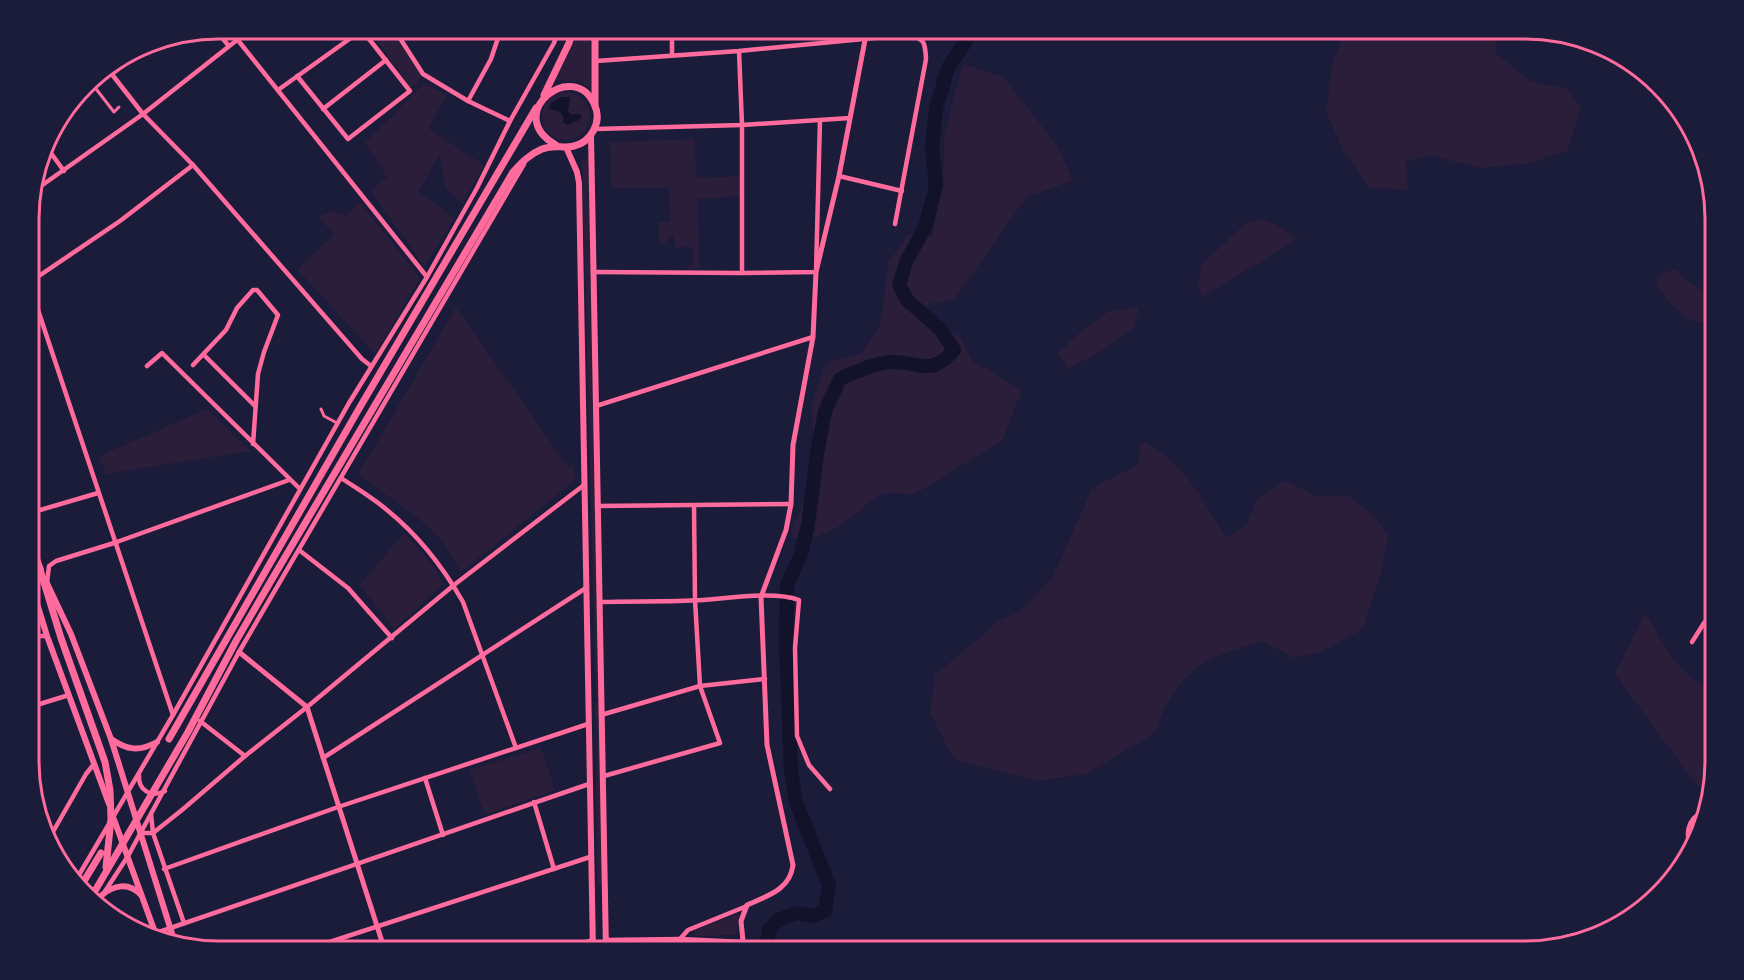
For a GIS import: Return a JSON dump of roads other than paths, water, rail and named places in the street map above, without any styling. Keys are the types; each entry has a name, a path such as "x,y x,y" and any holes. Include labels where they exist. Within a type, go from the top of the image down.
{"main road":[{"path":"169,738 485,193 543,98 570,39"},
{"path":"538,105 537,124 548,141 566,147 585,142 597,122 596,39"},
{"path":"543,98 557,88 566,86 583,91 595,105"},
{"path":"593,132 593,272 606,940"},
{"path":"95,891 188,732 275,573 414,343 513,172 526,158 542,149 556,145"},
{"path":"566,147 577,172 579,183 593,940"},
{"path":"39,566 61,638 105,762 110,790 111,819 105,873"},
{"path":"39,566 71,634 111,739 172,935"},
{"path":"39,610 154,928"},
{"path":"587,685 593,678 599,679 601,683"},
{"path":"111,739 133,750 146,748 156,742"},
{"path":"85,880 101,853"},
{"path":"592,883 597,892 606,887"},
{"path":"102,896 109,889 128,886 143,897"}],"street":[{"path":"223,39 228,45"},
{"path":"43,185 143,114 237,39 427,277"},
{"path":"278,90 349,39"},
{"path":"297,76 348,139 410,91 369,39"},
{"path":"401,39 423,74 510,121"},
{"path":"468,100 491,58 497,39"},
{"path":"79,873 173,715 299,488 370,366 427,277 555,39"},
{"path":"672,39 672,55"},
{"path":"596,61 873,39"},
{"path":"895,225 927,59 925,44 921,39"},
{"path":"816,272 839,176 865,40"},
{"path":"739,51 742,125 742,273"},
{"path":"322,109 386,60"},
{"path":"112,74 143,114 193,165 370,366"},
{"path":"96,88 114,112 119,107"},
{"path":"593,132 850,118"},
{"path":"680,939 688,930 777,891 785,885 794,865 767,745 761,597 786,530 791,504 793,446 813,337 820,120"},
{"path":"52,154 64,171"},
{"path":"39,278 120,222 193,165"},
{"path":"839,176 902,191"},
{"path":"477,188 485,193"},
{"path":"593,272 816,272"},
{"path":"193,364 226,330 237,308 253,291 257,290 278,315 258,374 253,444"},
{"path":"39,312 173,715"},
{"path":"596,406 813,337"},
{"path":"101,896 128,856 165,791 239,652 341,478 414,343"},
{"path":"147,366 162,353 299,488"},
{"path":"204,355 256,406"},
{"path":"349,403 360,407"},
{"path":"321,409 324,416 337,423"},
{"path":"341,478 387,510 410,531 434,557 453,585 463,602 516,748"},
{"path":"47,583 49,566 56,561 114,543 289,480"},
{"path":"140,833 153,833 392,638 453,585 585,484"},
{"path":"39,510 98,493"},
{"path":"597,506 791,504"},
{"path":"604,776 720,743 700,686 694,600 694,506"},
{"path":"299,550 348,588 392,638"},
{"path":"323,758 586,588"},
{"path":"601,602 770,596 788,596 799,600 795,648 797,735 809,765 830,789"},
{"path":"1692,642 1705,622"},
{"path":"39,636 47,636"},
{"path":"239,652 307,707 383,941"},
{"path":"601,715 700,686 765,679"},
{"path":"39,704 69,695"},
{"path":"201,721 245,756"},
{"path":"164,869 338,807 588,724"},
{"path":"53,831 94,764"},
{"path":"139,773 138,780 145,792 159,794 165,791"},
{"path":"424,778 443,835"},
{"path":"162,931 589,784"},
{"path":"534,802 554,869"},
{"path":"151,814 153,833 184,923"},
{"path":"1687,837 1689,822 1696,817"},
{"path":"335,941 590,857"},
{"path":"743,941 741,921 747,905"},
{"path":"606,940 722,941"}],"waterway":[{"path":"767,941 769,930 778,920 797,913 812,916 825,911 829,885 796,802 791,771 786,646 787,585 801,554 808,525 825,411 840,379 882,363 899,362 923,366 938,364 954,350 941,330 907,300 899,285 906,262 925,227 936,186 932,146 936,109 948,68 967,39"}]}
